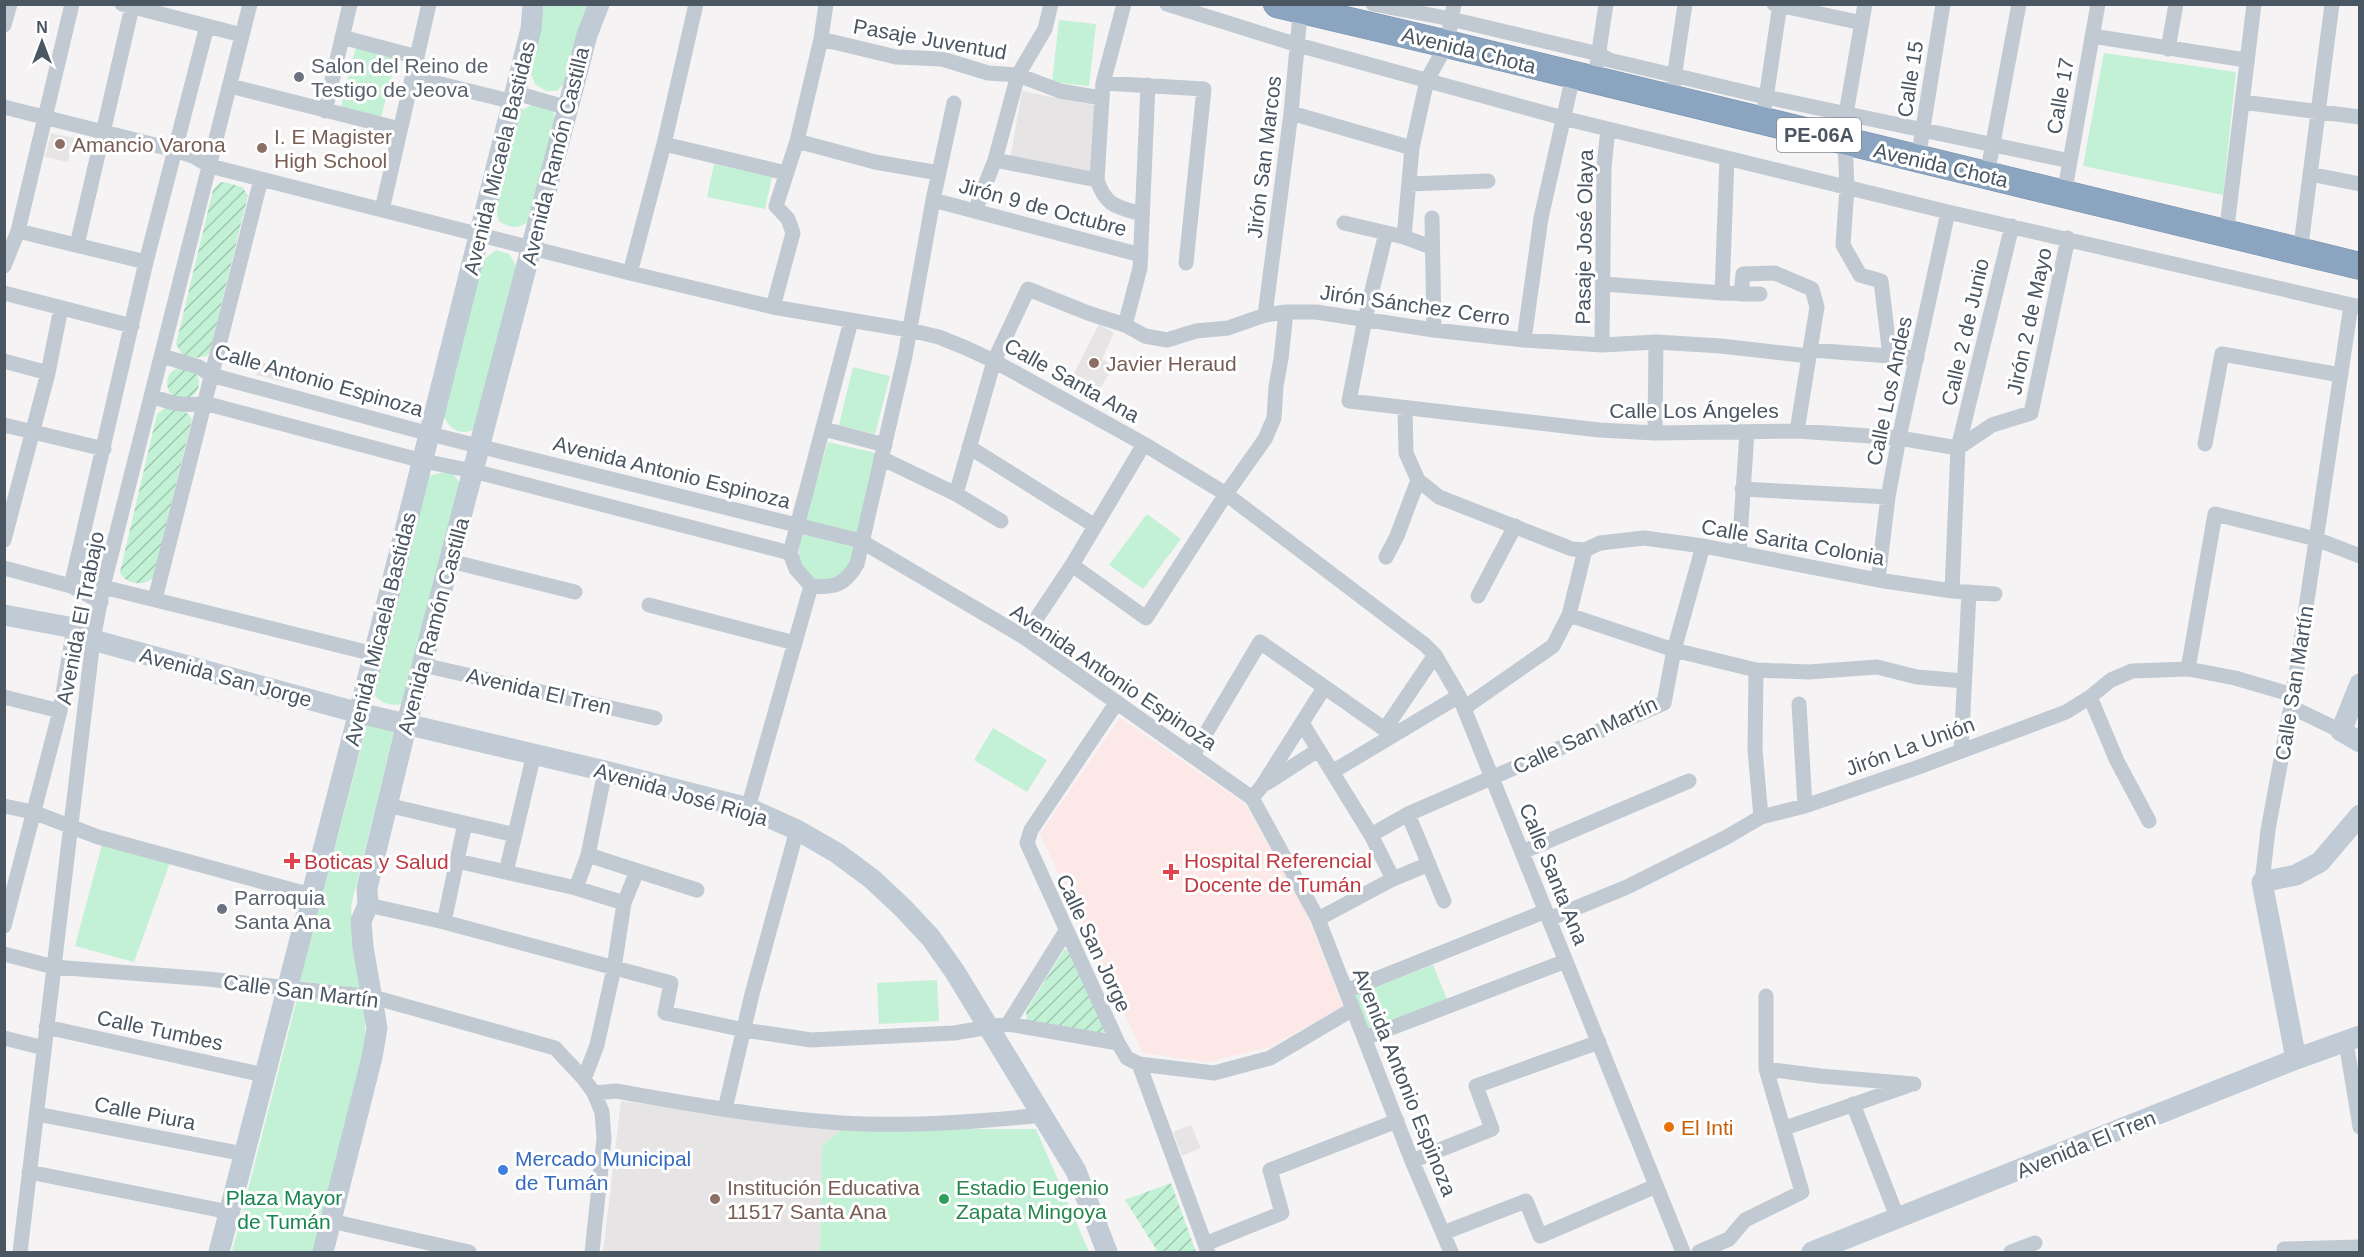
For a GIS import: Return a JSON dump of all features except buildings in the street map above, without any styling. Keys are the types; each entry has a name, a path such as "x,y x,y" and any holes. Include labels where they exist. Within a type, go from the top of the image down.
{"highway":[{"name":"Avenida Chota","path":"1293,6 1374,10 1451,22 1584,78 1672,87 1764,108 1845,142 2360,266"}],"main road":[{"name":"Avenida Micaela Bastidas","path":"219,1252 481,234 531,29 533,4"},
{"name":"Avenida Ramón Castilla","path":"323,1252 372,1057 377,1028 363,947 361,921 368,905 367,888 407,723 587,34 599,4"},
{"path":"4,615 74,628"},
{"name":"Avenida San Jorge","path":"74,628 93,640 359,713"},
{"path":"2360,684 2341,730 2360,742"},
{"name":"Avenida José Rioja","path":"359,713 605,771 748,808 797,830 837,853 872,879 903,908 931,938 999,1026 1042,1115 1076,1172 1107,1252"},
{"path":"2262,882 2296,875 2320,862 2360,815"},
{"name":"Calle San Martín","path":"2262,882 2296,1059"},
{"name":"Avenida El Tren","path":"1812,1252 2296,1059 2353,1039"}],"street":[{"path":"4,25 10,4"},
{"path":"4,266 18,231 72,4"},
{"name":"Avenida El Trabajo","path":"20,1252 93,640 102,594 250,4"},
{"path":"325,111 350,4"},
{"path":"382,210 429,4"},
{"path":"630,273 664,144 696,4"},
{"path":"773,307 793,233 788,219 776,206 797,141 821,39 826,4"},
{"path":"975,211 995,160 1018,75 1045,29 1051,4"},
{"path":"1124,4 1103,83 1097,180 1102,196 1117,207 1142,214"},
{"path":"1167,4 1298,45 1563,118 1948,212 2355,306"},
{"path":"1524,340 1542,218 1563,118 1599,54 1606,4"},
{"path":"1404,237 1412,148 1427,80 1451,22 1599,54 1672,87 1685,4"},
{"path":"1774,4 1862,23"},
{"path":"1865,4 1846,114 1847,187 1843,245 1860,275 1881,281 1890,356"},
{"name":"Calle 15","path":"1918,159 1943,4"},
{"path":"1987,175 2019,4"},
{"name":"Calle 17","path":"2064,195 2098,4"},
{"path":"2168,49 2176,4"},
{"path":"2226,235 2254,4"},
{"path":"2301,252 2332,4"},
{"path":"1780,5 1764,108 1846,114 2070,161"},
{"path":"77,245 104,131 127,6 242,35"},
{"name":"Jirón San Marcos","path":"1265,315 1292,113 1298,45 1293,6"},
{"name":"Avenida El Trabajo","path":"71,586 146,262 207,26"},
{"path":"2092,36 2246,60"},
{"path":"342,37 417,57"},
{"name":"Pasaje Juventud","path":"821,39 896,57 942,58 988,73 1018,75 1059,91 1101,98"},
{"path":"412,77 568,108"},
{"path":"1103,83 1204,89 1186,263"},
{"name":"Jirón 9 de Octubre","path":"1125,325 1140,268 1148,85"},
{"path":"230,86 400,129"},
{"path":"2242,102 2360,117"},
{"path":"851,321 790,553 796,570 811,586 826,587 838,584 849,577 856,564 905,356 933,200 954,103"},
{"name":"Calle Santa Ana","path":"4,107 175,150 195,157 210,166 630,273 773,307 909,330 939,338 994,361 1144,444 1226,495 1358,593 1436,655 1462,702 1683,1252"},
{"path":"1292,113 1412,148"},
{"name":"Pasaje José Olaya","path":"1602,345 1604,167 1608,129"},
{"path":"797,141 875,162 939,173"},
{"path":"664,144 786,172"},
{"path":"1722,293 1727,159"},
{"path":"995,160 1097,180"},
{"path":"2310,174 2360,183"},
{"path":"155,599 261,179"},
{"path":"1408,184 1488,181"},
{"name":"Jirón 9 de Octubre","path":"933,200 1141,255"},
{"name":"Calle Los Andes","path":"1878,580 1888,497 1899,438 1948,212"},
{"path":"1432,218 1434,330"},
{"path":"1344,223 1404,237 1431,247"},
{"name":"Calle 2 de Junio","path":"1952,591 1959,448 2012,226"},
{"path":"18,231 146,262"},
{"path":"1365,319 1386,233"},
{"name":"Jirón 2 de Mayo","path":"1959,448 1992,425 2031,413 2068,238"},
{"path":"1741,294 1743,274 1774,273 1812,289 1817,307 1797,431"},
{"path":"1604,284 1760,294"},
{"name":"Jirón Sánchez Cerro","path":"994,361 1029,289 1125,325 1145,336 1167,340 1196,331 1228,328 1265,315 1316,312 1434,330 1524,340 1602,345 1656,342 1917,358"},
{"path":"4,293 132,326"},
{"name":"Calle San Martín","path":"2262,882 2268,831 2292,701 2341,375 2355,306"},
{"path":"4,540 10,491 32,432 48,373 61,308"},
{"path":"1071,565 1146,618 1265,439 1274,418 1286,312"},
{"name":"Calle Los Ángeles","path":"1365,319 1349,401 1599,430 1655,433 1797,431 1899,438 1959,448"},
{"path":"1655,433 1656,342"},
{"path":"2205,444 2222,354 2341,375"},
{"name":"Calle Antonio Espinoza","path":"162,356 199,367 212,375 430,434 480,445"},
{"path":"956,494 994,361"},
{"path":"4,362 48,373"},
{"path":"152,396 176,405 191,406 204,403 423,461 473,471 790,553"},
{"path":"1332,772 1389,732 1462,702 1553,646 1569,615 1586,550 1572,549 1439,497 1418,480 1406,453 1405,409"},
{"path":"4,425 104,449"},
{"path":"824,429 883,452 1001,521"},
{"path":"1739,553 1747,432"},
{"path":"1024,637 1071,565 1144,444"},
{"name":"Avenida Antonio Espinoza","path":"480,445 861,541 1024,637 1193,756 1257,792 1318,919 1412,1161 1451,1252"},
{"path":"969,447 1095,526"},
{"path":"1386,556 1397,536 1418,480"},
{"path":"1742,489 1888,497"},
{"path":"2188,669 2215,514 2316,539 2360,555"},
{"path":"1478,596 1515,526"},
{"name":"Calle Sarita Colonia","path":"1586,550 1600,543 1644,538 1703,546 1878,580 1952,591 1995,594"},
{"name":"Calle San Martín","path":"1492,777 1664,703 1674,650 1703,546"},
{"path":"450,561 575,592"},
{"path":"4,568 102,594 155,599 374,654"},
{"path":"748,808 811,586"},
{"path":"1961,751 1969,592"},
{"path":"649,605 795,643"},
{"path":"1569,615 1674,650 1756,670 1809,672 1877,667 1917,677 1964,681"},
{"path":"4,926 60,711 74,628"},
{"path":"1193,756 1260,642 1389,732"},
{"path":"1389,732 1436,655"},
{"name":"Avenida El Tren","path":"423,665 656,718"},
{"name":"Jirón La Unión","path":"1346,991 1627,887 1725,838 1761,817 1805,806 2066,712 2111,680 2132,671 2188,669 2235,678 2292,701 2341,730"},
{"path":"1756,670 1755,750 1761,817"},
{"path":"1257,792 1324,688"},
{"path":"4,697 60,711"},
{"path":"2090,697 2117,761 2149,821"},
{"name":"Calle San Jorge","path":"1117,702 1031,831 1027,843 1118,1043 1133,1061 1207,1248"},
{"path":"1800,704 1805,806"},
{"path":"1302,723 1371,835 1393,879"},
{"path":"1257,792 1318,750"},
{"path":"506,872 534,754"},
{"path":"576,888 588,855 605,771"},
{"path":"1371,835 1408,814 1492,777"},
{"path":"1522,852 1689,781"},
{"path":"387,805 515,835"},
{"path":"4,806 33,812 69,827 311,895"},
{"path":"1408,814 1444,901"},
{"path":"444,922 465,823"},
{"path":"725,1109 797,830"},
{"path":"588,855 697,890"},
{"path":"457,861 576,888 624,903"},
{"path":"1318,919 1393,879 1429,864"},
{"path":"584,1079 597,1045 614,968 624,903 637,871"},
{"path":"368,905 444,922 671,983 665,1013 744,1030 811,1040 954,1033 999,1026 1118,1043"},
{"path":"999,1026 1066,931"},
{"name":"Calle San Martín","path":"4,954 54,967 208,979 373,997 555,1048 584,1079 594,1093 602,1112 604,1139 592,1252"},
{"path":"1365,1038 1566,961"},
{"path":"1699,1252 1729,1239 1745,1220 1802,1192 1766,1069 1766,996"},
{"path":"1133,1061 1214,1073 1270,1058 1353,1009"},
{"name":"Calle Tumbes","path":"46,1027 264,1075"},
{"path":"4,1038 44,1048"},
{"path":"2353,1039 2360,1127"},
{"path":"1412,1161 1492,1129 1476,1086 1599,1042"},
{"path":"1766,1069 1914,1084 1785,1128"},
{"path":"594,1093 616,1092 764,1116 844,1123 969,1122 1042,1115"},
{"path":"1853,1104 1898,1219"},
{"name":"Calle Piura","path":"37,1114 244,1154"},
{"path":"1207,1248 1282,1213 1270,1170 1397,1121"},
{"path":"29,1172 229,1212"},
{"path":"1443,1233 1526,1201 1540,1236 1656,1186"},
{"path":"331,1221 469,1252"},
{"path":"2012,1252 2035,1243"},
{"path":"2283,1249 2360,1247"}],"shaded area":[{"path":"1022,91 1097,106 1091,173 1010,159"},
{"name":"Amancio Varona","path":"51,133 74,138 68,162 45,157"},
{"name":"Javier Heraud","path":"1099,324 1114,333 1102,359 1114,366 1091,402 1066,389"},
{"path":"260,362 291,370 288,383 256,375"},
{"name":"Hospital Referencial Docente de Tumán","path":"1120,718 1245,804 1305,909 1343,1006 1270,1047 1207,1062 1143,1053 1040,834"},
{"name":"Institución Educativa 11517 Santa Ana","path":"621,1101 842,1129 822,1146 820,1252 603,1252"},
{"path":"1191,1125 1201,1148 1182,1156 1173,1132"}],"green space":[{"path":"544,5 590,5 566,81 557,91 546,91 535,84 531,73"},
{"path":"1059,20 1096,24 1089,86 1052,82"},
{"path":"356,46 397,56 381,117 341,107"},
{"path":"2104,53 2236,72 2223,195 2083,166"},
{"path":"534,104 553,111 555,118 529,221 521,226 511,227 499,221 495,205 520,111"},
{"path":"714,164 772,177 765,209 707,197"},
{"path":"224,182 242,187 248,195 210,351 207,356 195,358 183,356 176,344 213,190 219,183"},
{"path":"496,250 509,254 517,267 475,429 464,432 451,427 442,412 482,261"},
{"path":"183,367 194,372 199,383 194,394 183,399 172,394 167,383 172,372"},
{"path":"853,367 890,376 875,434 839,425"},
{"path":"165,408 184,411 192,419 153,578 145,583 135,583 130,582 120,572 157,414"},
{"path":"828,442 876,453 859,533 805,520"},
{"path":"446,472 454,475 461,485 402,704 394,705 380,700 374,694 426,482 431,475"},
{"path":"1147,514 1181,539 1143,589 1109,565"},
{"path":"802,534 854,547 850,565 835,580 817,580 808,577 799,561"},
{"path":"367,725 394,732 351,906 353,933 363,989 300,981"},
{"path":"993,728 1047,760 1027,792 974,760"},
{"path":"103,841 171,860 134,962 75,946"},
{"path":"1067,949 1105,1031 1102,1033 1027,1020 1026,1011 1064,950"},
{"path":"1433,965 1447,999 1367,1031 1354,995"},
{"path":"937,980 939,1021 879,1024 877,983"},
{"name":"Plaza Mayor de Tumán","path":"298,995 366,1003 365,1041 314,1252 232,1252"},
{"name":"Estadio Eugenio Zapata Mingoya","path":"842,1129 1036,1129 1089,1252 820,1252 822,1146"},
{"path":"1171,1183 1196,1252 1158,1252 1125,1200"}],"place":[{"name":"Salon del Reino de Testigo de Jeova","path":"299,77"},
{"name":"Amancio Varona","path":"60,144"},
{"name":"I. E Magister High School","path":"262,148"},
{"name":"Javier Heraud","path":"1094,363"},
{"name":"Boticas y Salud","path":"292,861"},
{"name":"Hospital Referencial Docente de Tumán","path":"1171,872"},
{"name":"Parroquia Santa Ana","path":"222,909"},
{"name":"El Inti","path":"1669,1127"},
{"name":"Mercado Municipal de Tumán","path":"503,1170"},
{"name":"Institución Educativa 11517 Santa Ana","path":"715,1199"},
{"name":"Estadio Eugenio Zapata Mingoya","path":"944,1199"}]}
